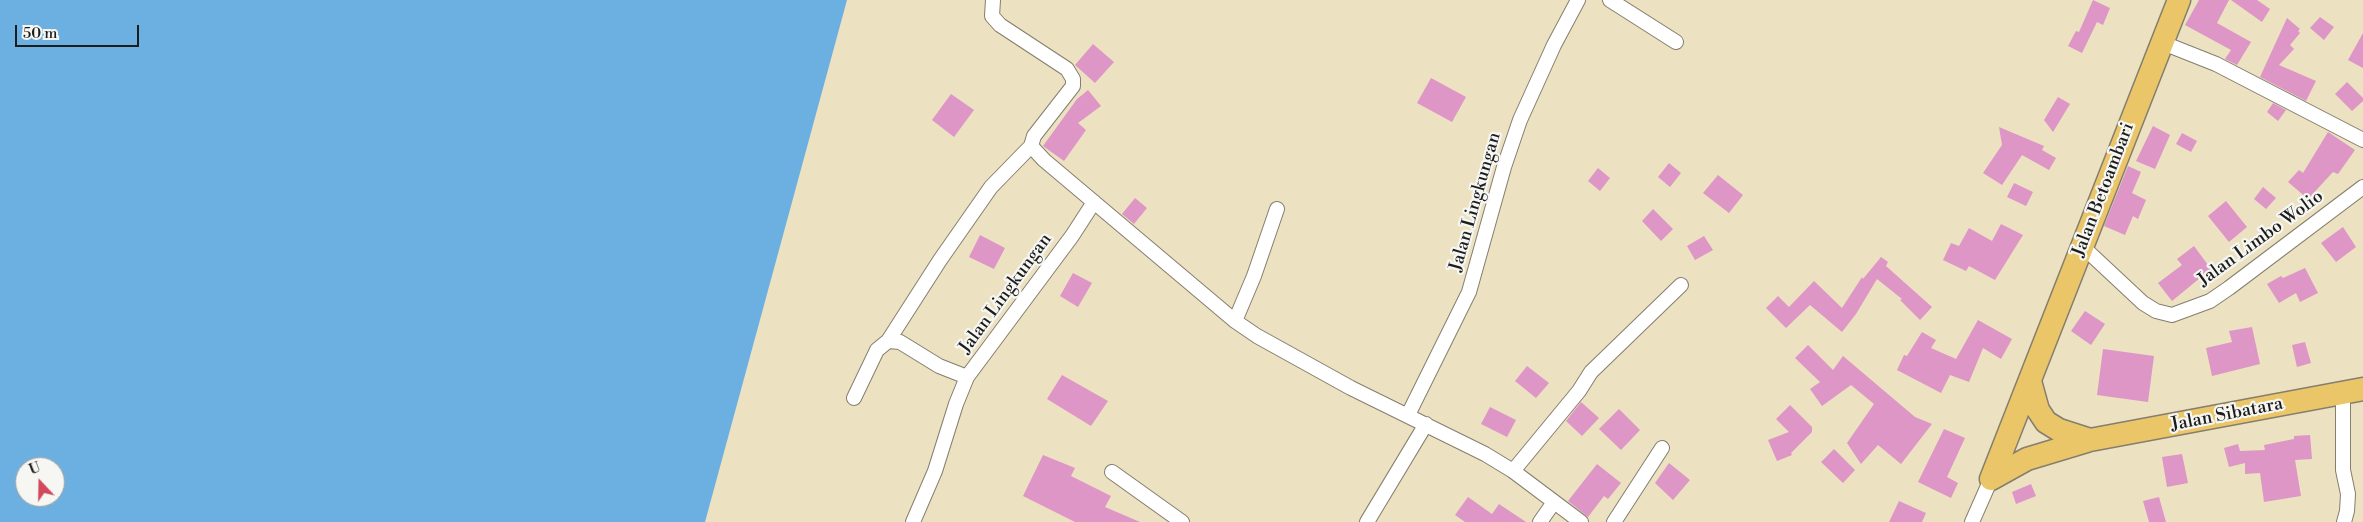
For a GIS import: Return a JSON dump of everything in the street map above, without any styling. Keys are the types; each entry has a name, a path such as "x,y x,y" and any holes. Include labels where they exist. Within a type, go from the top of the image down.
{"main road":[{"name":"Jalan Betoambari","path":"1991,479 2138,100 2180,0"},
{"name":"Jalan Sibatara","path":"2030,381 2038,410 2046,422 2059,430 2090,440"},
{"name":"Jalan Sibatara","path":"1991,479 2027,459 2090,440 2353,391"}],"street":[{"path":"854,398 877,350 888,341 940,260 991,187 1031,146 1034,136 1073,86 1074,78 1067,69 1000,25 992,16 993,0"},
{"name":"Jalan Lingkungan","path":"1408,415 1469,292 1504,168 1520,120 1554,45 1578,0"},
{"path":"1610,0 1676,42"},
{"path":"2163,42 2224,68 2363,140"},
{"path":"1031,146 1044,160 1235,321 1290,356 1485,454 1513,470 1581,522"},
{"name":"Jalan Limbo Wolio","path":"2082,246 2143,303 2156,311 2172,315 2210,301 2363,187"},
{"name":"Jalan Lingkungan","path":"888,341 900,342 939,366 967,377 1094,202"},
{"path":"1235,321 1254,276 1276,209"},
{"path":"1513,470 1585,383 1591,372 1639,328 1681,285"},
{"path":"913,522 935,471 956,404 967,377"},
{"path":"2344,522 2348,494 2343,470 2353,391"},
{"path":"1367,522 1426,424"},
{"path":"1614,522 1662,448"},
{"path":"1112,472 1182,522"},
{"path":"1972,522 1991,479"},
{"path":"1540,522 1554,502"}],"water":[{"path":"0,0 847,0 705,522 0,522"}],"building":[{"path":"2093,0 2110,8 2103,25 2097,22 2082,53 2068,46 2076,31 2079,32"},
{"path":"2199,0 2229,0 2217,23 2251,42 2237,65 2225,59 2231,50 2185,25"},
{"path":"2231,0 2257,0 2270,9 2262,22"},
{"path":"2320,17 2334,27 2324,40 2310,28"},
{"path":"2287,18 2300,29 2298,31 2300,33 2290,45 2294,49 2279,65 2316,81 2306,101 2260,77"},
{"path":"2363,33 2363,68 2348,60"},
{"path":"1093,44 1114,62 1095,83 1075,65"},
{"path":"1431,78 1466,97 1452,122 1417,103"},
{"path":"2347,82 2363,98 2363,101 2352,111 2335,94"},
{"path":"1088,90 1101,106 1078,123 1086,130 1064,161 1043,146 1077,99"},
{"path":"951,94 974,110 954,137 932,120"},
{"path":"2058,97 2070,104 2053,132 2044,120"},
{"path":"2273,103 2286,110 2278,121 2267,112"},
{"path":"2153,126 2170,135 2155,169 2136,161"},
{"path":"1999,127 2044,146 2042,150 2056,158 2049,170 2022,155 2002,185 1983,173 2002,145"},
{"path":"2328,132 2355,150 2338,174 2333,172 2308,199 2288,182 2299,170 2303,173"},
{"path":"2182,133 2197,141 2191,152 2176,144"},
{"path":"1669,163 1681,173 1670,187 1658,177"},
{"path":"2128,166 2141,172 2132,193 2146,200 2138,219 2133,216 2125,235 2104,226"},
{"path":"1598,168 1610,178 1600,191 1588,181"},
{"path":"1718,175 1743,195 1729,213 1703,193"},
{"path":"2014,183 2033,192 2026,206 2007,197"},
{"path":"2263,187 2276,198 2266,209 2254,199"},
{"path":"1135,198 1147,208 1134,224 1122,214"},
{"path":"2226,201 2247,227 2229,242 2208,216"},
{"path":"1653,209 1673,229 1661,241 1642,221"},
{"path":"2001,224 2023,235 1995,280 1969,266 1966,271 1943,260 1951,243 1959,246 1969,228 1992,241"},
{"path":"2343,227 2356,247 2336,262 2321,243"},
{"path":"980,235 1005,248 994,269 969,257"},
{"path":"1704,236 1713,250 1695,260 1687,246"},
{"path":"2194,246 2211,269 2172,301 2158,283 2182,265 2177,259"},
{"path":"1881,257 1888,262 1886,266 1932,307 1920,320 1900,300 1902,299 1877,279 1856,314 1842,332 1810,305 1786,328 1766,308 1778,296 1789,307 1814,281 1842,308 1862,277 1863,279"},
{"path":"2305,268 2318,293 2300,302 2296,293 2279,303 2267,284 2281,276 2283,278"},
{"path":"1073,273 1092,283 1078,307 1060,296"},
{"path":"2085,311 2105,324 2091,345 2071,331"},
{"path":"1978,320 2012,339 2001,359 1983,348 1969,382 1950,375 1941,393 1897,370 1904,355 1907,356 1922,332 1936,340 1931,348 1956,359"},
{"path":"2252,327 2260,364 2212,376 2206,348 2232,342 2229,331"},
{"path":"2305,342 2311,363 2297,367 2292,345"},
{"path":"1808,345 1833,370 1843,356 1915,417 1932,424 1901,464 1878,445 1861,464 1847,443 1874,404 1851,385 1822,406 1810,389 1820,382 1795,358"},
{"path":"2103,349 2154,356 2148,402 2097,395"},
{"path":"1527,366 1549,383 1536,398 1515,381"},
{"path":"1062,375 1108,401 1091,426 1047,399"},
{"path":"1581,402 1599,418 1582,436 1566,421"},
{"path":"1790,405 1812,427 1812,432 1791,453 1792,455 1777,461 1768,440 1789,432 1776,419"},
{"path":"1490,407 1516,420 1507,437 1481,424"},
{"path":"1619,409 1640,430 1621,450 1599,429"},
{"path":"1944,429 1965,438 1947,477 1958,483 1951,498 1918,482"},
{"path":"2310,435 2312,459 2295,460 2301,496 2264,502 2260,473 2245,474 2245,463 2229,467 2224,448 2238,444 2240,451 2265,450 2264,445 2294,439 2294,436"},
{"path":"1834,449 1855,470 1843,483 1821,462"},
{"path":"2182,454 2188,483 2167,487 2162,457"},
{"path":"1043,455 1075,468 1071,476 1111,496 1105,507 1140,522 1075,522 1023,496"},
{"path":"1669,463 1690,480 1673,500 1655,483"},
{"path":"1597,464 1621,483 1608,499 1604,496 1588,517 1568,501"},
{"path":"2031,484 2036,496 2016,504 2012,492"},
{"path":"1468,497 1492,514 1499,504 1526,522 1465,522 1455,515"},
{"path":"2159,497 2166,522 2149,522 2143,501"},
{"path":"1899,501 1926,513 1922,522 1889,522"}]}
